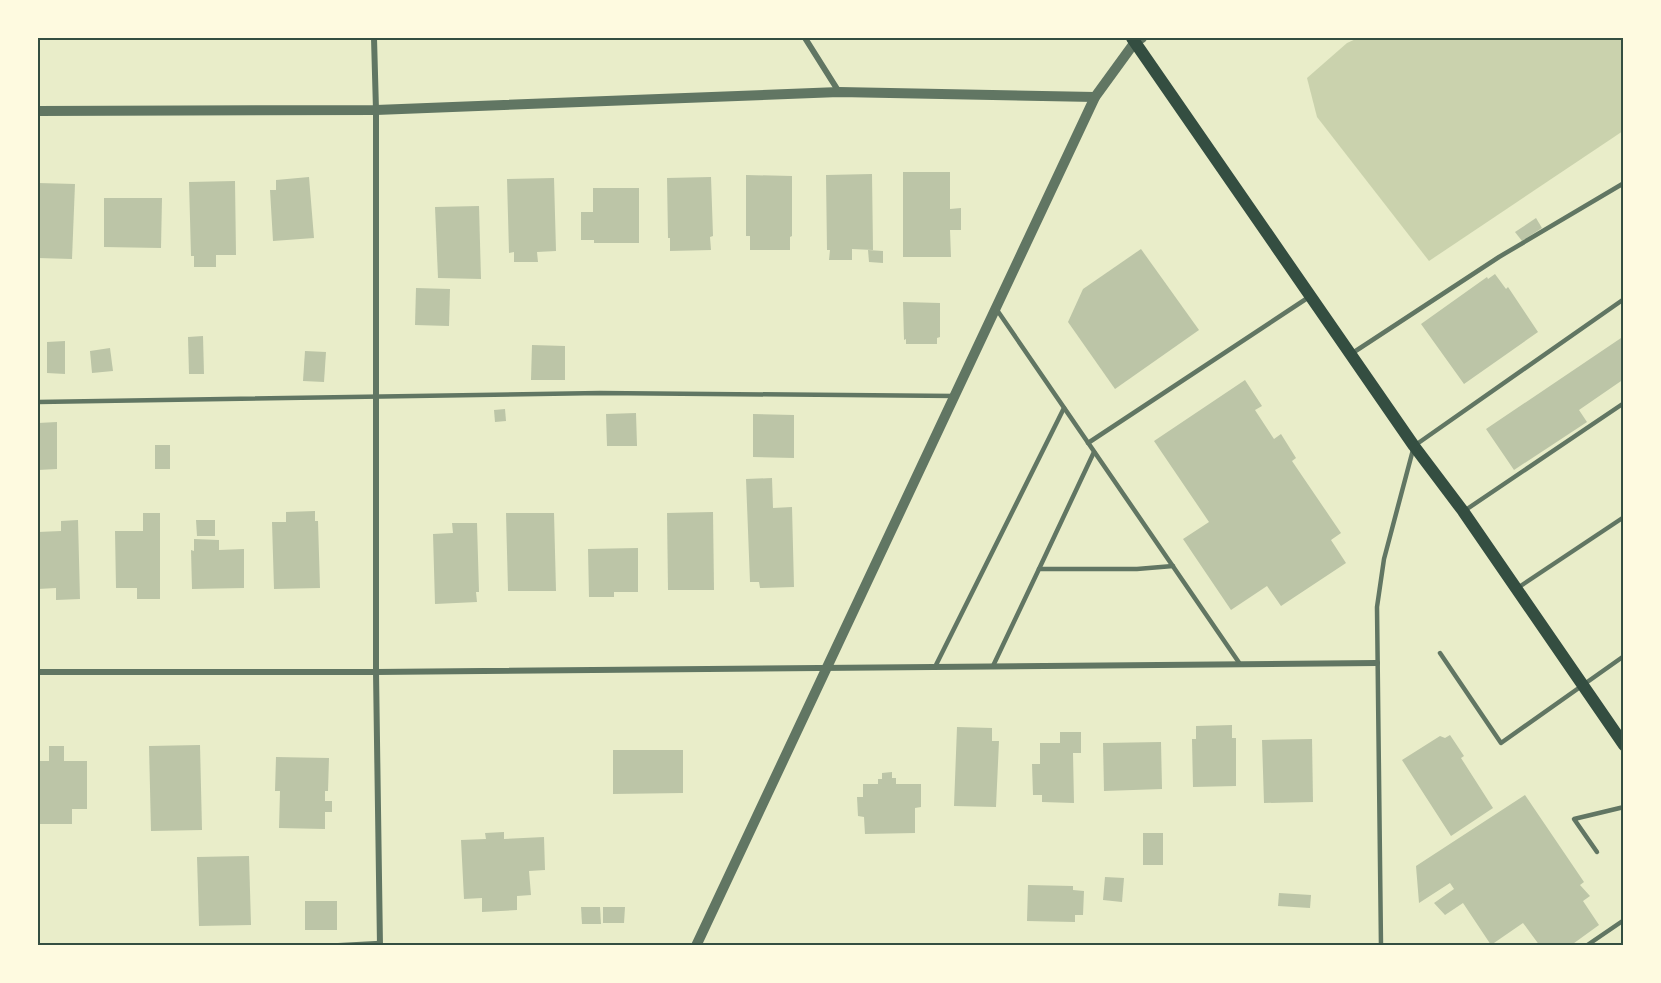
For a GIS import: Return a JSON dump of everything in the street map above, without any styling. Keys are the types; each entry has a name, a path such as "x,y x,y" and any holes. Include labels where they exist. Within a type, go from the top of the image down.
{"main road":[{"path":"1137,39 1414,446 1464,512 1623,745"}],"street":[{"path":"374,38 376,672 380,944"},
{"path":"805,38 839,92"},
{"path":"696,945 1095,97 1137,39"},
{"path":"38,111 376,110 839,92 1095,97"},
{"path":"38,672 376,672 1377,663"}],"lane":[{"path":"1351,354 1499,257 1623,183"},
{"path":"1088,443 1311,296"},
{"path":"1381,945 1377,607 1384,559 1414,446 1623,299"},
{"path":"996,309 1240,664"},
{"path":"38,402 612,393 955,396"},
{"path":"1464,512 1623,403"},
{"path":"935,667 1065,408"},
{"path":"993,666 1094,452"},
{"path":"1516,589 1623,517"},
{"path":"1039,569 1137,569 1173,566"},
{"path":"1440,653 1501,742 1623,656"},
{"path":"1597,852 1574,819 1623,807"},
{"path":"1586,945 1623,920"},
{"path":"324,945 380,944"}],"green space":[{"path":"1358,38 1623,38 1623,131 1429,261 1317,117 1307,78 1347,43"}],"building":[{"path":"903,172 950,172 950,209 961,208 961,230 950,230 951,257 903,257"},
{"path":"872,174 873,250 852,249 852,260 829,260 826,175"},
{"path":"746,175 792,176 790,250 750,250 750,236 746,236"},
{"path":"309,177 314,238 273,241 270,190 276,190 276,180"},
{"path":"711,177 713,236 710,237 711,250 670,251 667,178"},
{"path":"554,178 556,251 537,252 538,262 514,262 514,252 509,253 507,179"},
{"path":"235,181 236,255 216,255 216,267 194,267 194,256 191,256 189,182"},
{"path":"38,183 75,184 72,259 38,258"},
{"path":"593,188 639,188 639,243 594,243 594,240 581,240 581,212 593,212"},
{"path":"104,198 162,198 161,248 104,247"},
{"path":"479,206 481,279 438,278 435,207"},
{"path":"1536,218 1542,228 1522,241 1515,232"},
{"path":"1141,249 1199,330 1115,389 1068,322 1083,289"},
{"path":"868,250 883,251 883,263 869,262"},
{"path":"1495,274 1506,289 1508,287 1538,332 1464,384 1421,324 1487,277 1488,279"},
{"path":"416,288 450,289 449,326 415,325"},
{"path":"903,302 940,303 940,337 937,338 937,344 906,344"},
{"path":"203,336 204,374 189,374 188,337"},
{"path":"1624,336 1624,379 1579,410 1587,422 1514,470 1486,429"},
{"path":"65,341 65,374 47,373 47,342"},
{"path":"532,345 565,346 565,380 531,380"},
{"path":"110,348 113,371 92,373 90,351"},
{"path":"305,351 326,352 324,382 303,381"},
{"path":"1245,380 1262,406 1255,410 1274,439 1281,434 1296,458 1292,461 1341,533 1331,540 1346,563 1281,606 1267,586 1231,610 1183,539 1209,522 1154,441"},
{"path":"505,409 506,421 495,422 494,410"},
{"path":"636,413 637,446 607,446 606,414"},
{"path":"753,414 794,415 794,458 753,457"},
{"path":"57,422 57,469 38,470 38,423"},
{"path":"155,445 170,445 170,469 155,469"},
{"path":"772,478 773,508 792,507 794,587 760,588 759,582 750,582 746,479"},
{"path":"315,511 315,521 318,521 320,588 274,589 272,522 286,522 286,512"},
{"path":"713,512 714,590 668,590 667,513"},
{"path":"143,513 160,513 160,599 137,599 137,588 116,588 115,531 143,531"},
{"path":"506,513 554,513 556,591 508,591"},
{"path":"78,520 80,599 56,600 56,588 38,589 38,532 61,531 61,521"},
{"path":"196,520 215,520 215,536 197,536"},
{"path":"452,523 477,523 479,592 476,592 477,602 435,604 433,534 453,533"},
{"path":"194,539 219,540 219,550 244,549 244,588 192,589 191,550 194,551"},
{"path":"638,548 638,592 614,592 614,597 589,597 588,549"},
{"path":"1232,725 1232,738 1236,738 1236,786 1193,787 1192,739 1196,739 1196,726"},
{"path":"957,727 992,728 992,741 999,741 996,807 954,806"},
{"path":"1060,732 1081,732 1081,753 1073,753 1074,803 1042,802 1042,795 1033,795 1032,764 1040,764 1040,743 1060,743"},
{"path":"1450,735 1464,756 1461,758 1493,808 1451,836 1402,760 1440,736 1445,738"},
{"path":"1312,739 1313,802 1264,803 1262,740"},
{"path":"1161,742 1162,789 1104,791 1103,743"},
{"path":"200,745 202,830 151,831 149,746"},
{"path":"49,746 64,746 64,761 87,761 87,809 72,809 72,824 38,824 38,761 49,761"},
{"path":"613,750 683,750 683,793 613,794"},
{"path":"276,757 329,758 328,791 325,791 325,801 332,801 332,812 325,812 325,829 279,828 280,791 275,791"},
{"path":"892,772 892,778 896,778 896,784 921,784 921,807 915,808 915,833 865,834 864,817 858,816 857,797 863,797 863,784 878,784 878,779 882,779 882,773"},
{"path":"1525,795 1584,882 1580,885 1590,896 1583,901 1599,925 1570,946 1540,946 1523,923 1491,945 1463,903 1445,915 1434,903 1454,889 1450,883 1419,903 1416,866"},
{"path":"504,832 504,839 544,837 545,870 529,871 531,895 517,896 517,910 482,912 482,898 464,899 461,840 486,839 485,833"},
{"path":"1143,833 1163,833 1163,865 1143,865"},
{"path":"249,856 251,925 199,926 197,857"},
{"path":"1105,877 1124,878 1122,902 1103,900"},
{"path":"1028,885 1073,886 1073,890 1084,891 1083,915 1075,915 1075,922 1027,921"},
{"path":"1279,893 1311,895 1310,908 1278,906"},
{"path":"305,901 337,901 337,930 305,930"},
{"path":"581,907 600,907 601,924 582,924"},
{"path":"603,907 625,907 624,923 603,923"}]}
